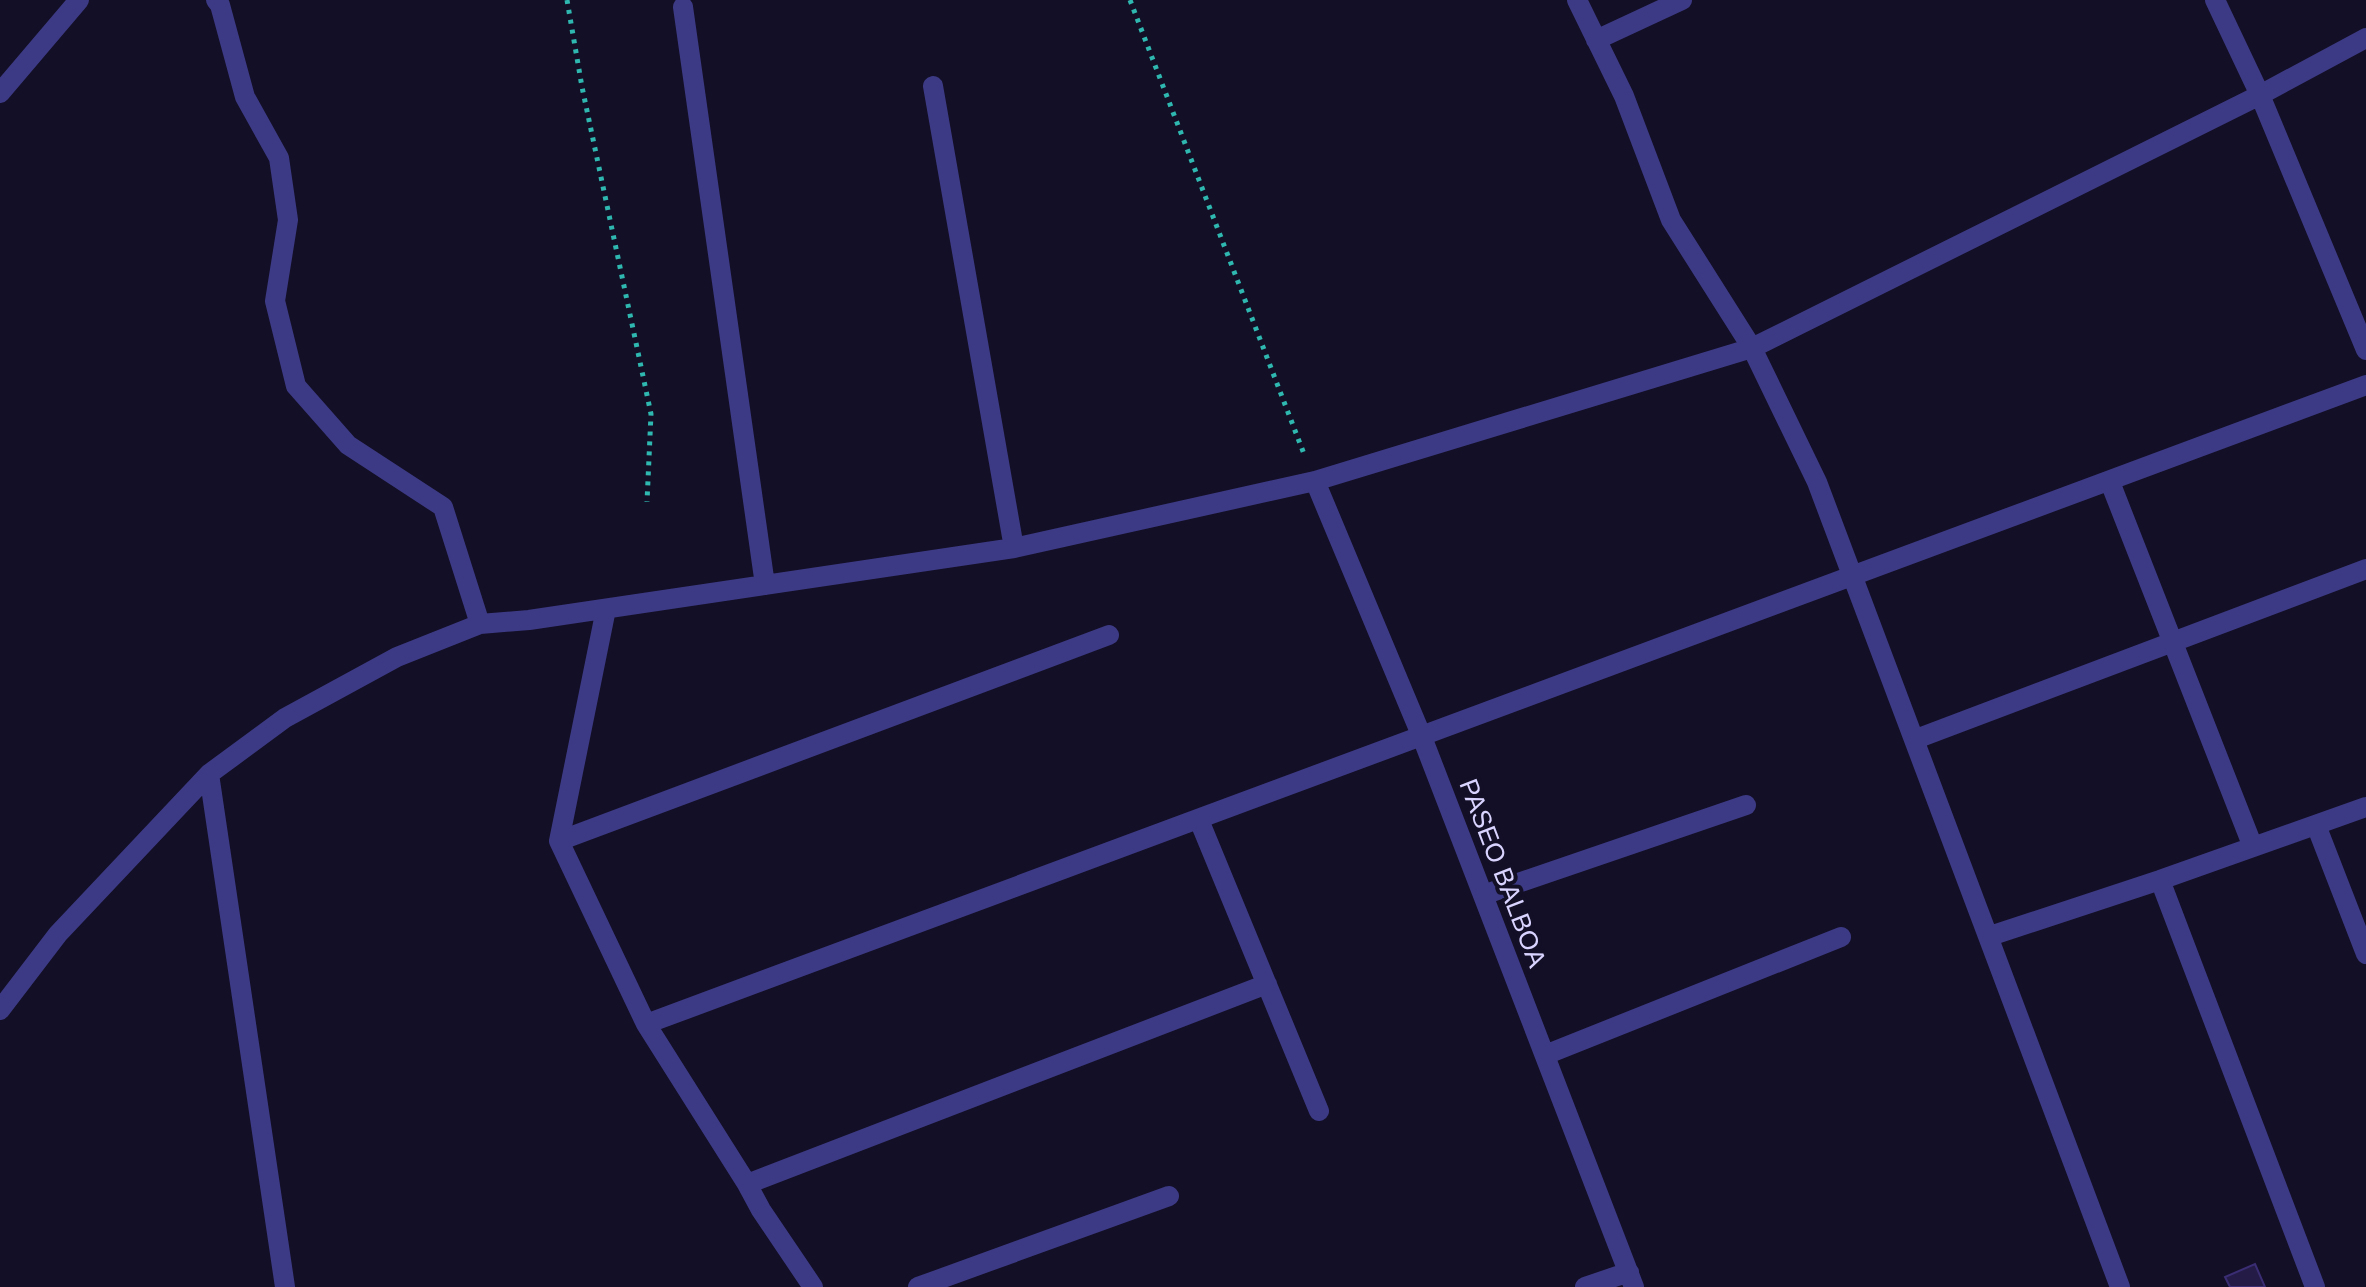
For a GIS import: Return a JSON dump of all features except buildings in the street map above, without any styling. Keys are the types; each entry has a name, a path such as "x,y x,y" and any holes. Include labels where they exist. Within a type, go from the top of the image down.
{"street":[{"path":"0,93 79,0"},
{"path":"216,0 220,5 245,97 279,158 288,220 275,301 296,386 348,445 443,507 480,624"},
{"path":"1577,0 1624,96 1671,220 1752,348 1817,482 2120,1287"},
{"path":"1596,40 1682,0"},
{"path":"2215,0 2260,95 2366,350"},
{"path":"683,7 765,585"},
{"path":"0,1010 58,934 209,774 285,718 397,657 480,624 606,609 1014,548 1315,481 1752,348 2260,95 2366,38"},
{"path":"933,86 1014,548"},
{"path":"646,1024 2366,385"},
{"name":"PASEO BALBOA","path":"1315,481 1422,737 1631,1280"},
{"path":"2110,482 2253,847"},
{"path":"1916,739 2366,569"},
{"path":"606,609 559,841 646,1024 761,1210 813,1287"},
{"path":"559,841 1109,635"},
{"path":"209,774 285,1287"},
{"path":"1483,895 1746,805"},
{"path":"1990,936 2366,807"},
{"path":"1199,820 1319,1111"},
{"path":"2316,825 2366,954"},
{"path":"2160,880 2315,1287"},
{"path":"1545,1055 1841,937"},
{"path":"747,1184 1267,984"},
{"path":"918,1287 1169,1196"},
{"path":"1585,1287 1631,1280"}],"path":[{"path":"567,0 582,87 651,414 647,502"},
{"path":"1130,0 1315,481"}]}
